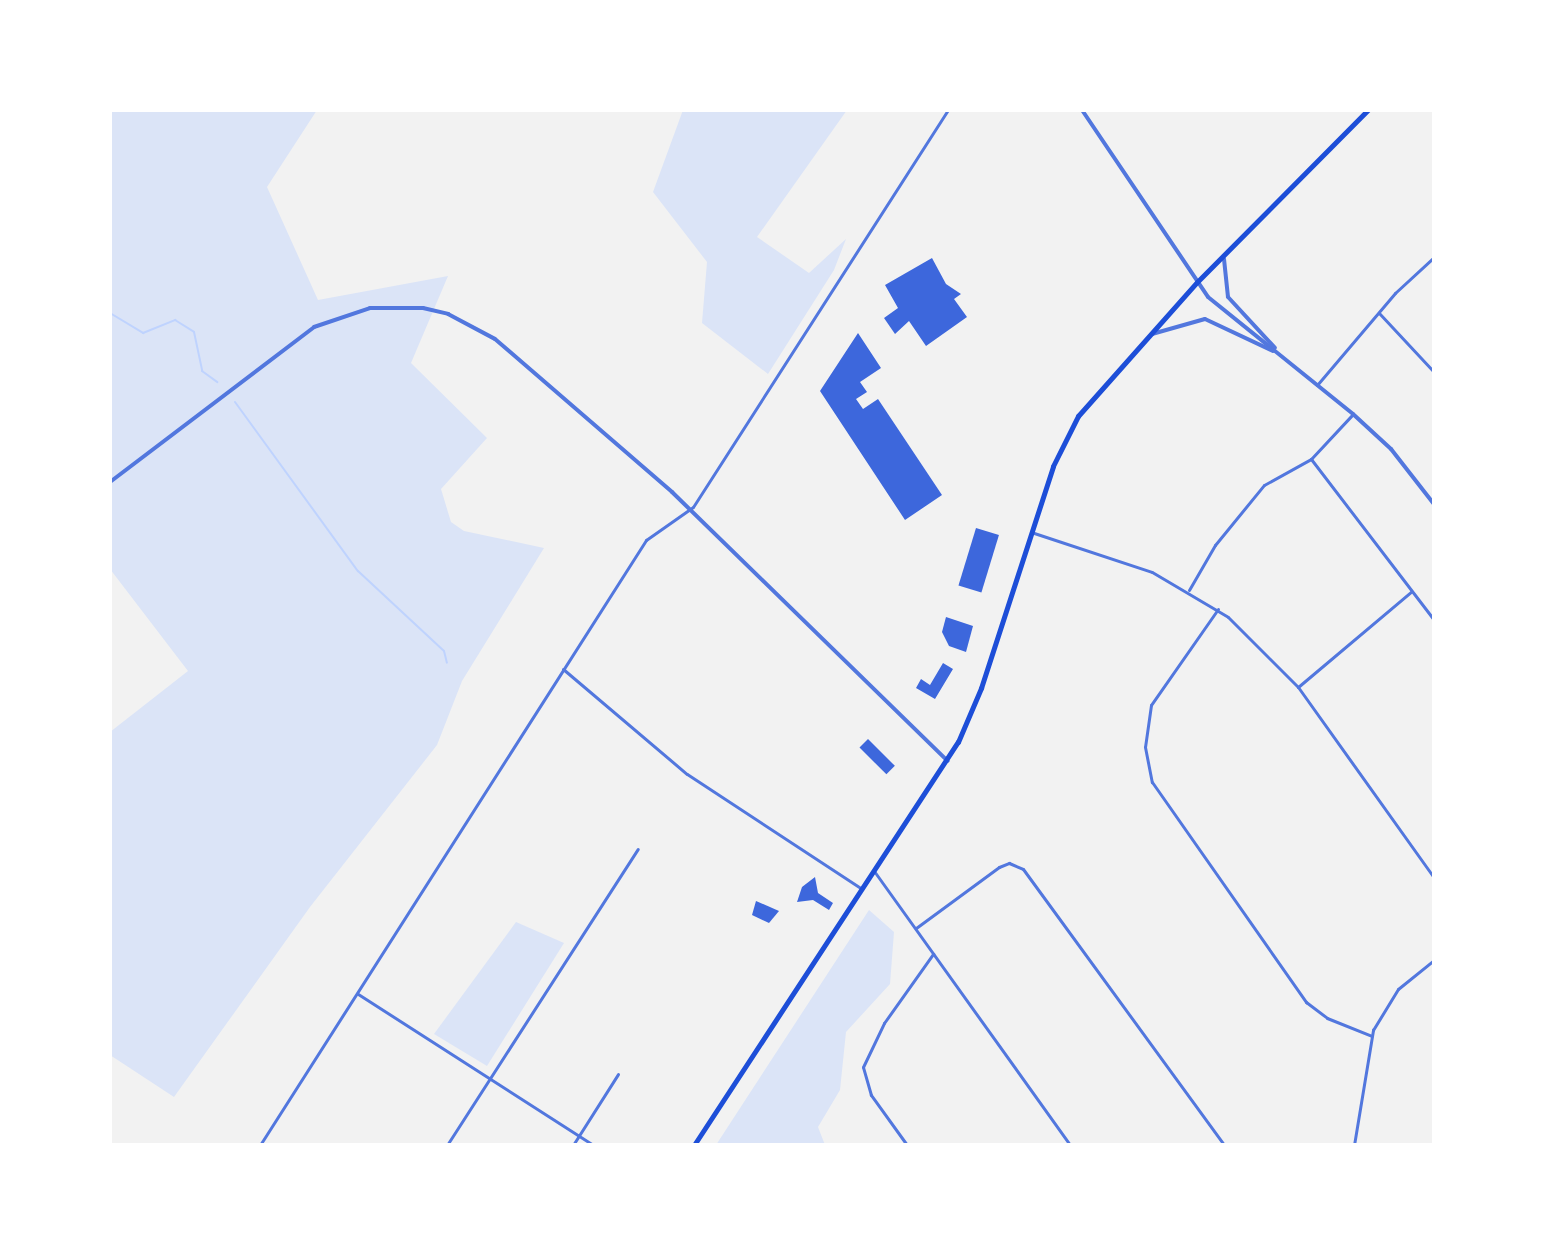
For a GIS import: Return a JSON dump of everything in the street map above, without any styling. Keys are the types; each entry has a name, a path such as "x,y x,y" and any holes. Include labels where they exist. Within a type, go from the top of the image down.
{"main road":[{"path":"694,1145 948,761 977,698 1053,466 1078,416 1197,282 1224,259 1368,110"}],"street":[{"path":"260,1145 646,540 690,509 948,110"},
{"path":"1082,110 1197,282 1222,309 1353,414 1391,449 1434,504"},
{"path":"1317,385 1378,313 1434,257"},
{"path":"1224,259 1228,297 1285,358"},
{"path":"110,482 314,327 350,312 404,306 457,317 495,339 690,509 948,761"},
{"path":"1378,313 1434,372"},
{"path":"1148,335 1205,319 1285,358"},
{"path":"1189,590 1215,545 1264,485 1311,459 1353,414"},
{"path":"1311,459 1434,620"},
{"path":"1031,532 1120,559 1189,590 1218,609 1298,687 1434,878"},
{"path":"1298,687 1412,592"},
{"path":"1218,609 1151,705 1145,747 1152,782 1306,1002 1327,1018 1372,1036"},
{"path":"563,669 687,774 862,889"},
{"path":"447,1145 638,849"},
{"path":"916,928 999,867 1009,863 1023,869 1224,1145"},
{"path":"874,871 1070,1145"},
{"path":"907,1145 871,1095 863,1067 884,1023 933,954"},
{"path":"1354,1145 1372,1036 1392,996 1434,960"},
{"path":"358,994 593,1145"},
{"path":"573,1145 618,1074"}],"shaded area":[{"path":"110,110 317,110 267,187 318,300 448,276 411,363 487,438 441,489 451,522 464,531 544,548 462,681 437,745 310,907 174,1097 110,1055 110,732 188,671 110,569"},
{"path":"683,110 847,110 757,237 809,273 846,239 834,270 768,374 702,323 707,262 653,192"},
{"path":"869,910 894,932 890,984 846,1032 840,1090 818,1127 825,1145 716,1145"},
{"path":"516,922 564,943 487,1066 434,1034"}],"building":[{"path":"932,258 946,284 961,294 954,299 967,317 926,346 909,321 895,334 884,318 898,308 885,285"},
{"path":"858,333 881,368 860,382 867,392 856,399 863,409 878,399 942,495 905,520 820,391"},
{"path":"976,528 999,535 981,592 958,585"},
{"path":"946,617 973,626 966,652 949,646 942,632"},
{"path":"943,663 953,669 935,699 916,688 921,679 930,685"},
{"path":"868,739 895,766 886,774 860,747"},
{"path":"815,877 818,893 833,903 829,910 813,900 797,902 802,887"},
{"path":"756,901 779,911 769,923 752,915"}],"waterway":[{"path":"110,313 143,333 175,320 194,332 202,371 217,382"},
{"path":"235,402 358,571 444,651 447,663"}]}
